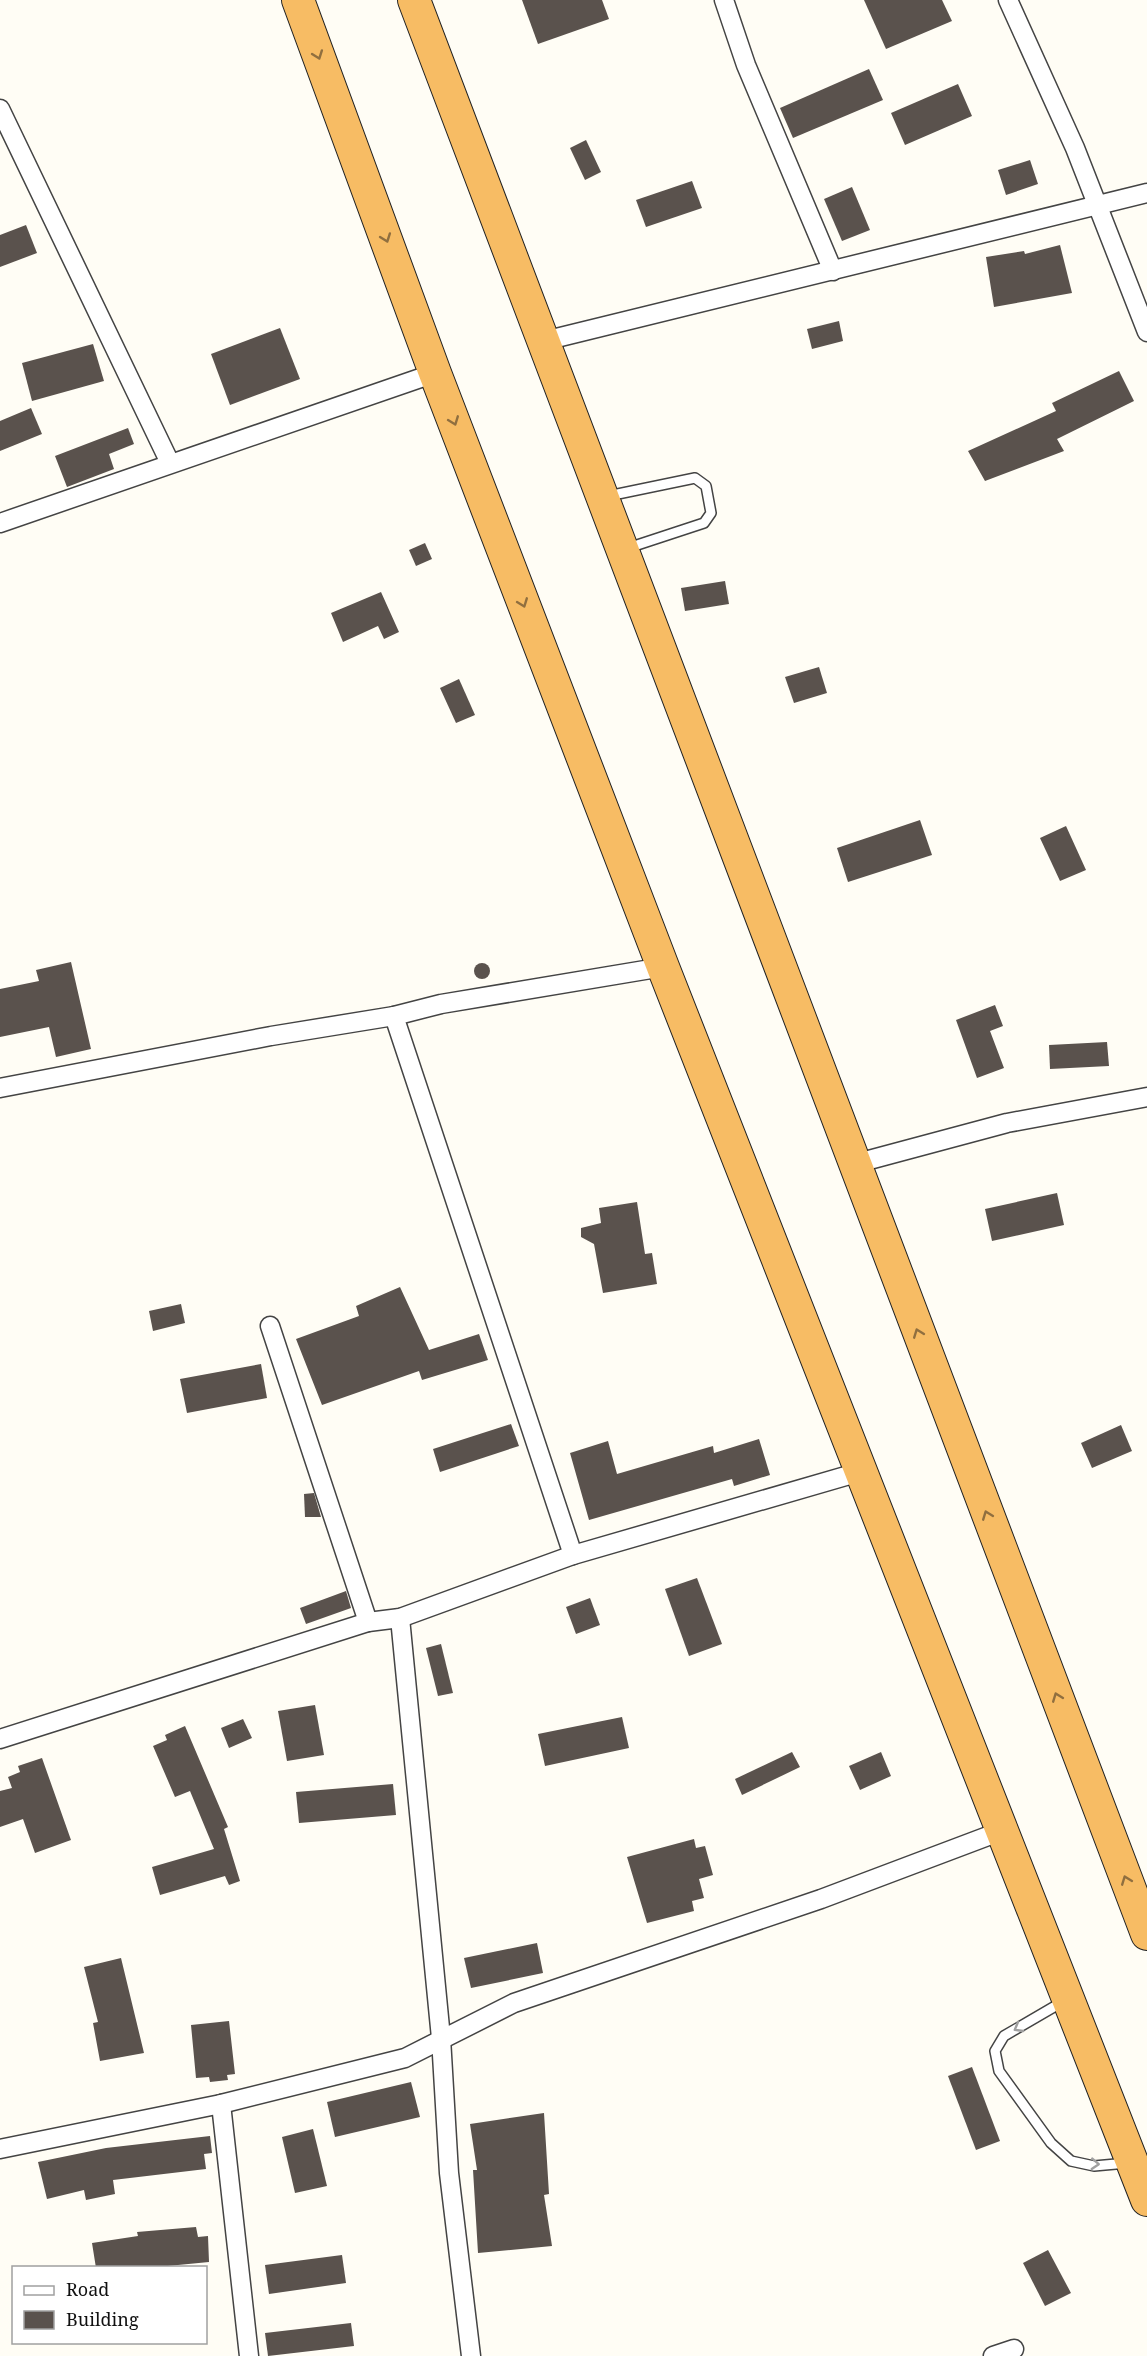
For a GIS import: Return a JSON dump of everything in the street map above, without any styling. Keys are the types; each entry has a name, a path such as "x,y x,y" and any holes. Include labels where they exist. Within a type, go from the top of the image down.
{"highway":[{"path":"298,0 435,373 663,967 1069,1999 1143,2181"},
{"path":"414,0 1147,1934"}],"street":[{"path":"724,0 746,65 832,271"},
{"path":"1008,0 1052,95 1147,332"},
{"path":"0,109 170,463"},
{"path":"544,341 1147,193"},
{"path":"0,523 435,373"},
{"path":"0,1088 271,1036 394,1016 441,1004 663,967"},
{"path":"394,1016 573,1555"},
{"path":"854,1164 1007,1123 1147,1096"},
{"path":"270,1326 368,1622"},
{"path":"0,1739 368,1622 400,1618 573,1555 863,1471"},
{"path":"400,1618 441,2038 449,2174 471,2356"},
{"path":"0,2149 221,2104 405,2058 514,2003 820,1899 1004,1830"},
{"path":"221,2104 249,2356"},
{"path":"993,2356 1014,2349"}],"lane":[{"path":"603,498 695,478 706,486 711,513 704,524 623,550"},
{"path":"1069,1999 1004,2036 995,2051 999,2072 1051,2143 1071,2161 1143,2181"}],"building":[{"path":"522,0 602,0 609,19 538,44"},
{"path":"864,0 942,0 952,21 886,49"},
{"path":"869,69 883,100 793,138 780,108"},
{"path":"958,84 972,116 905,145 891,113"},
{"path":"586,140 601,172 585,180 570,148"},
{"path":"1030,160 1038,184 1006,195 998,170"},
{"path":"692,181 702,208 646,227 636,200"},
{"path":"852,187 870,230 842,241 824,199"},
{"path":"26,225 37,253 0,267 0,235"},
{"path":"1060,245 1072,293 994,307 986,257 1024,251 1025,254"},
{"path":"839,321 843,341 812,349 807,329"},
{"path":"280,328 300,379 230,405 211,354"},
{"path":"93,344 104,381 32,401 22,363"},
{"path":"1119,371 1134,401 1057,439 1064,451 985,481 968,451 1056,411 1052,403"},
{"path":"31,408 42,434 0,451 0,421"},
{"path":"128,428 134,444 109,454 114,469 67,487 55,456"},
{"path":"425,543 432,559 416,566 409,550"},
{"path":"725,581 729,604 685,611 681,588"},
{"path":"381,592 399,632 384,639 378,626 343,642 331,613"},
{"path":"819,667 827,693 794,703 785,677"},
{"path":"459,679 475,715 456,723 440,688"},
{"path":"920,820 932,855 848,882 837,848"},
{"path":"1066,826 1086,870 1060,881 1040,838"},
{"path":"71,962 91,1049 56,1057 49,1027 0,1037 0,989 39,981 36,970"},
{"path":"479,963 485,963 490,971 488,977 479,979 474,974 474,968"},
{"path":"995,1005 1003,1026 990,1031 1004,1068 977,1078 956,1020"},
{"path":"1107,1042 1109,1066 1050,1069 1049,1045"},
{"path":"1057,1193 1064,1225 992,1241 985,1209"},
{"path":"637,1202 645,1254 652,1253 657,1284 603,1293 594,1244 581,1237 581,1228 601,1223 599,1208"},
{"path":"400,1287 429,1350 479,1334 488,1360 422,1380 419,1371 322,1405 296,1339 359,1316 356,1306"},
{"path":"181,1304 185,1323 153,1331 149,1311"},
{"path":"261,1364 267,1398 187,1413 180,1379"},
{"path":"511,1424 519,1446 440,1472 433,1449"},
{"path":"1121,1425 1132,1451 1092,1468 1081,1443"},
{"path":"759,1439 770,1475 734,1486 732,1479 589,1520 570,1453 608,1441 617,1474 713,1446 714,1453"},
{"path":"314,1493 321,1517 305,1517 304,1494"},
{"path":"697,1578 722,1644 689,1656 665,1589"},
{"path":"346,1591 351,1608 306,1624 300,1608"},
{"path":"590,1598 600,1625 576,1634 566,1607"},
{"path":"441,1644 453,1693 438,1696 426,1648"},
{"path":"315,1705 324,1755 287,1761 278,1711"},
{"path":"622,1717 629,1748 545,1766 538,1734"},
{"path":"243,1719 252,1738 229,1748 221,1728"},
{"path":"185,1726 228,1827 224,1829 240,1881 229,1885 225,1876 160,1895 152,1867 214,1849 190,1791 175,1797 153,1746 167,1740 165,1735"},
{"path":"792,1752 800,1767 742,1795 735,1779"},
{"path":"881,1752 891,1776 860,1790 849,1766"},
{"path":"42,1758 71,1840 35,1853 23,1819 0,1827 0,1791 12,1788 8,1777 20,1772 18,1766"},
{"path":"393,1784 396,1815 299,1823 296,1792"},
{"path":"694,1839 696,1848 705,1846 713,1875 699,1879 704,1898 692,1901 694,1911 647,1923 627,1857"},
{"path":"537,1943 543,1973 471,1988 464,1958"},
{"path":"121,1958 144,2053 100,2061 93,2023 98,2022 84,1967"},
{"path":"229,2021 235,2074 227,2075 228,2080 210,2082 209,2077 196,2078 191,2025"},
{"path":"972,2067 1000,2141 976,2150 948,2076"},
{"path":"411,2082 420,2117 335,2137 327,2102"},
{"path":"544,2113 549,2194 544,2195 552,2246 478,2253 473,2170 477,2170 470,2124"},
{"path":"313,2129 327,2186 295,2193 282,2137"},
{"path":"210,2136 212,2153 204,2154 206,2169 113,2180 115,2194 86,2200 84,2190 47,2199 38,2162 106,2148"},
{"path":"196,2227 198,2237 208,2236 209,2262 168,2266 96,2266 92,2243 138,2236 137,2232"},
{"path":"1048,2250 1071,2293 1045,2306 1023,2263"},
{"path":"342,2255 346,2283 269,2294 265,2265"},
{"path":"351,2323 354,2346 268,2356 265,2333"}]}
